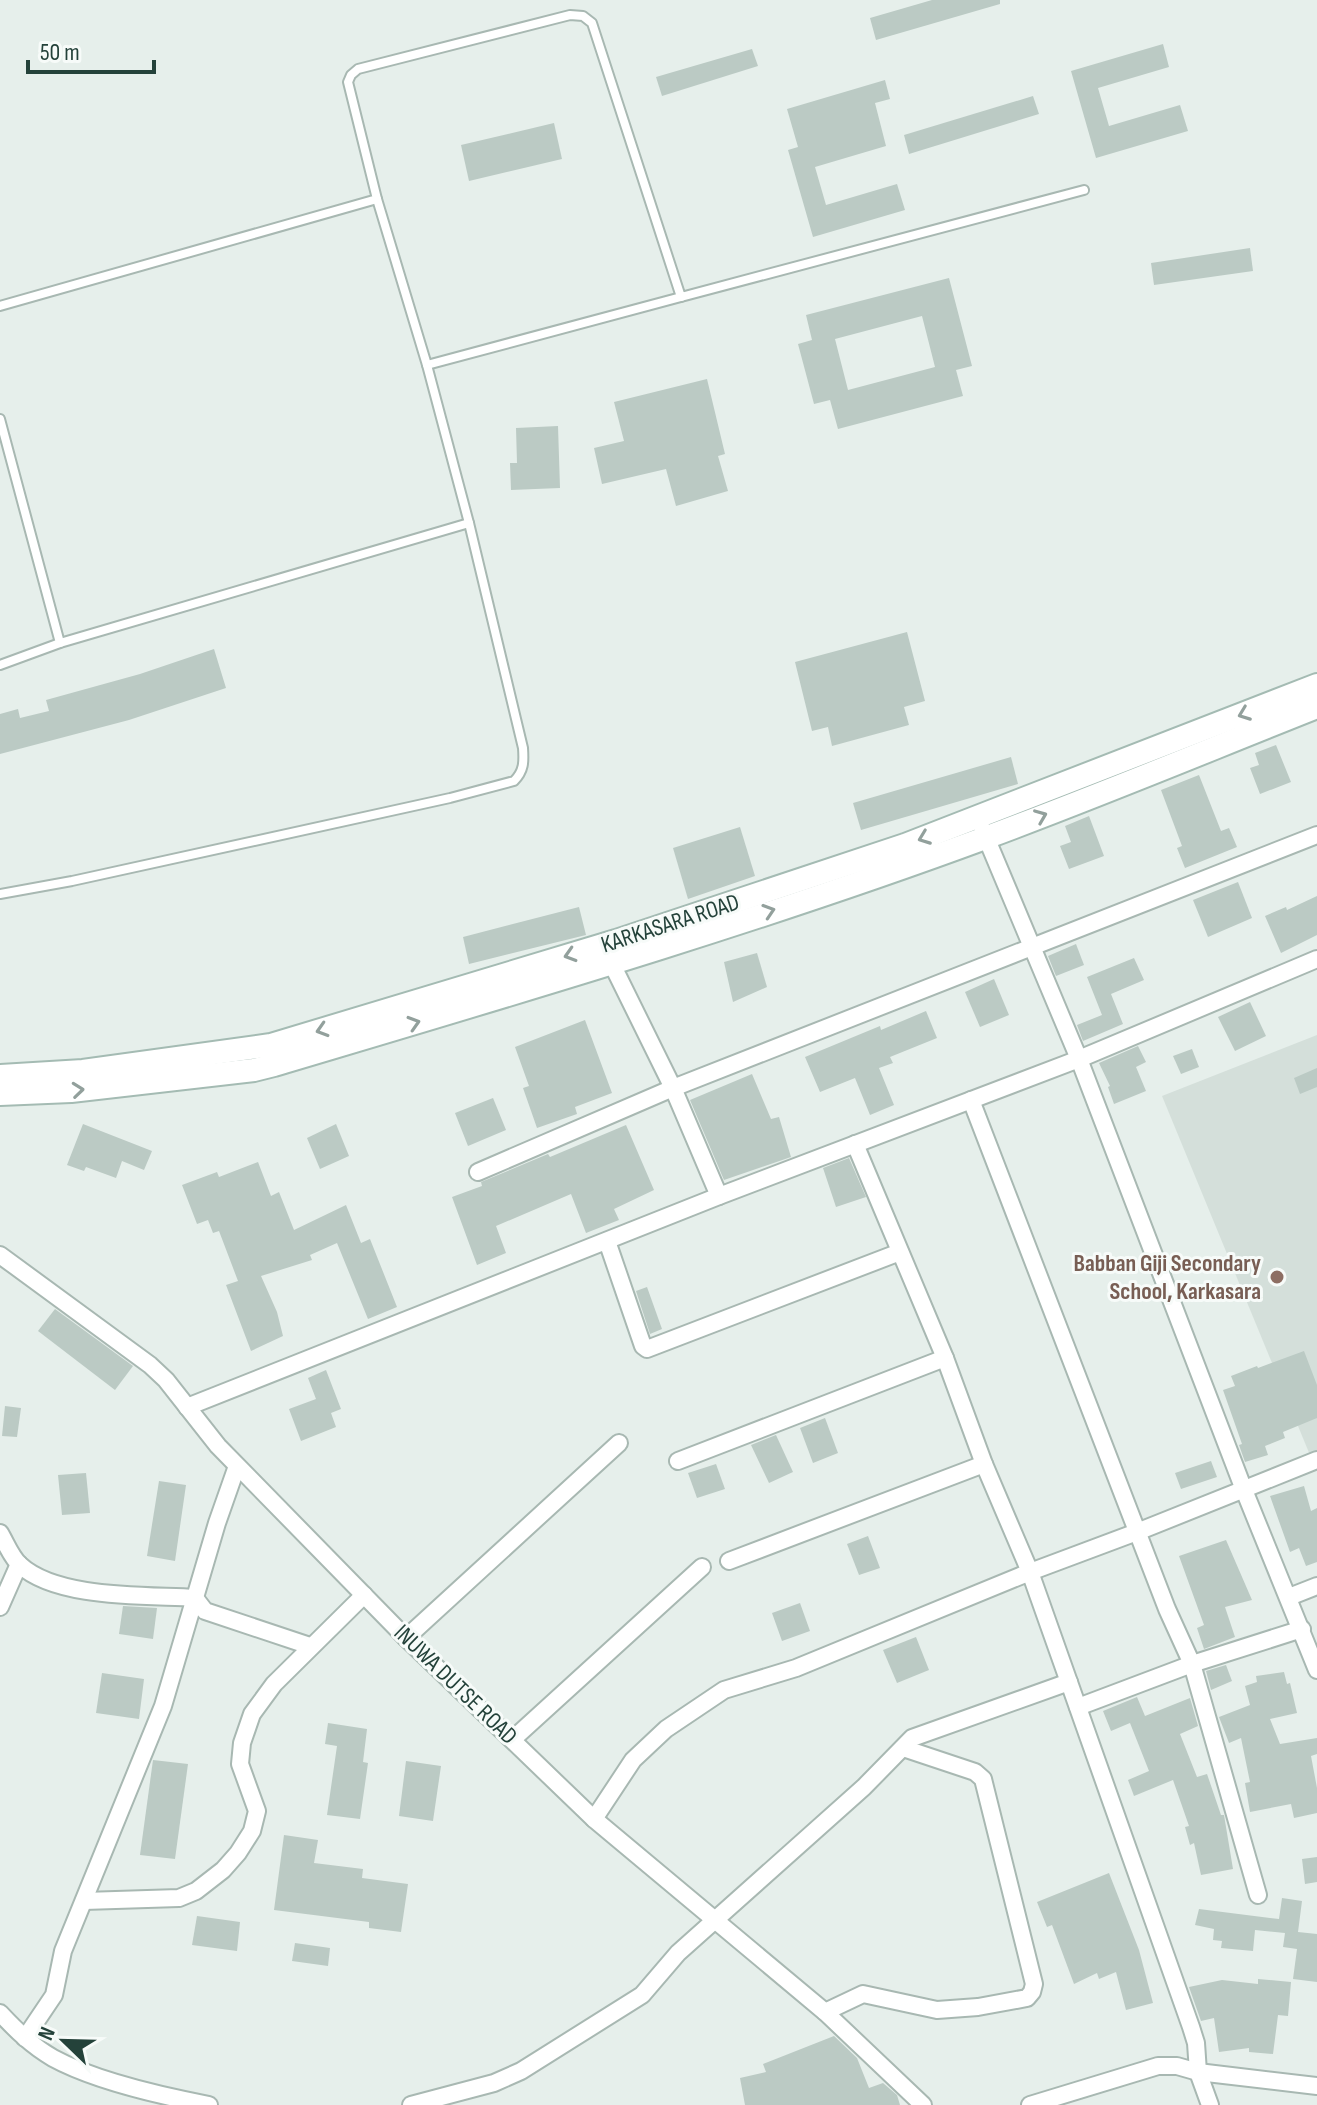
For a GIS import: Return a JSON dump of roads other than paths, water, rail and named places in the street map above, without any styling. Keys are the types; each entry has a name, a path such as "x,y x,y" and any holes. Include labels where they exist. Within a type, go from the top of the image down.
{"main road":[{"name":"KARKASARA ROAD","path":"982,828 1317,685"},
{"name":"KARKASARA ROAD","path":"0,1094 71,1091 254,1070 607,954 905,845 982,828 1317,707"},
{"name":"KARKASARA ROAD","path":"0,1076 83,1071 271,1045 607,954"}],"street":[{"path":"982,828 1079,1059 1244,1490 1315,1659"},
{"path":"478,1172 673,1088 1317,835"},
{"path":"607,954 673,1088 719,1196"},
{"path":"187,1407 719,1196 1079,1059 1317,959"},
{"path":"971,1100 1137,1532 1192,1664 1258,1895"},
{"path":"855,1144 1030,1572 1191,2027 1196,2043 1198,2072 1210,2105"},
{"path":"607,1241 643,1346 647,1349 900,1252"},
{"name":"INUWA DUTSE ROAD","path":"0,1255 150,1365 237,1466 406,1638 594,1819 862,2044 923,2105"},
{"path":"678,1461 945,1358"},
{"path":"406,1638 619,1443"},
{"path":"594,1819 633,1760 666,1729 724,1690 796,1668 1317,1460"},
{"path":"729,1561 984,1464"},
{"path":"25,2038 54,1995 63,1951 163,1706 237,1466"},
{"path":"0,1533 19,1564 42,1580 73,1590 195,1598 205,1611 310,1646"},
{"path":"0,1607 19,1564"},
{"path":"513,1739 702,1567"},
{"path":"1289,1597 1317,1586"},
{"path":"84,1901 179,1898 196,1891 223,1870 252,1831 257,1811 240,1764 242,1743 252,1714 274,1684 364,1595"},
{"path":"1078,1707 1192,1664 1302,1629"},
{"path":"411,2105 494,2083 521,2071 642,1995 678,1953 864,1787 912,1738 1069,1682"},
{"path":"825,2012 863,1994 937,2010 978,2007 1027,1998 1032,1992 1034,1984 983,1779 975,1772 903,1748"},
{"path":"0,2013 25,2038 52,2057 96,2076 209,2105"},
{"path":"1030,2105 1085,2097 1158,2066 1317,2086"}],"lane":[{"path":"0,894 450,798 514,781 520,775 523,748 469,523 427,365 377,199 348,82 351,75 358,69 479,38 570,15 583,16 592,23 681,297"},
{"path":"427,365 1084,190"},
{"path":"0,306 377,199"},
{"path":"0,419 60,643"},
{"path":"0,665 60,643 469,523"}],"place":[{"name":"Babban Giji Secondary School, Karkasara","path":"1277,1277"}]}
